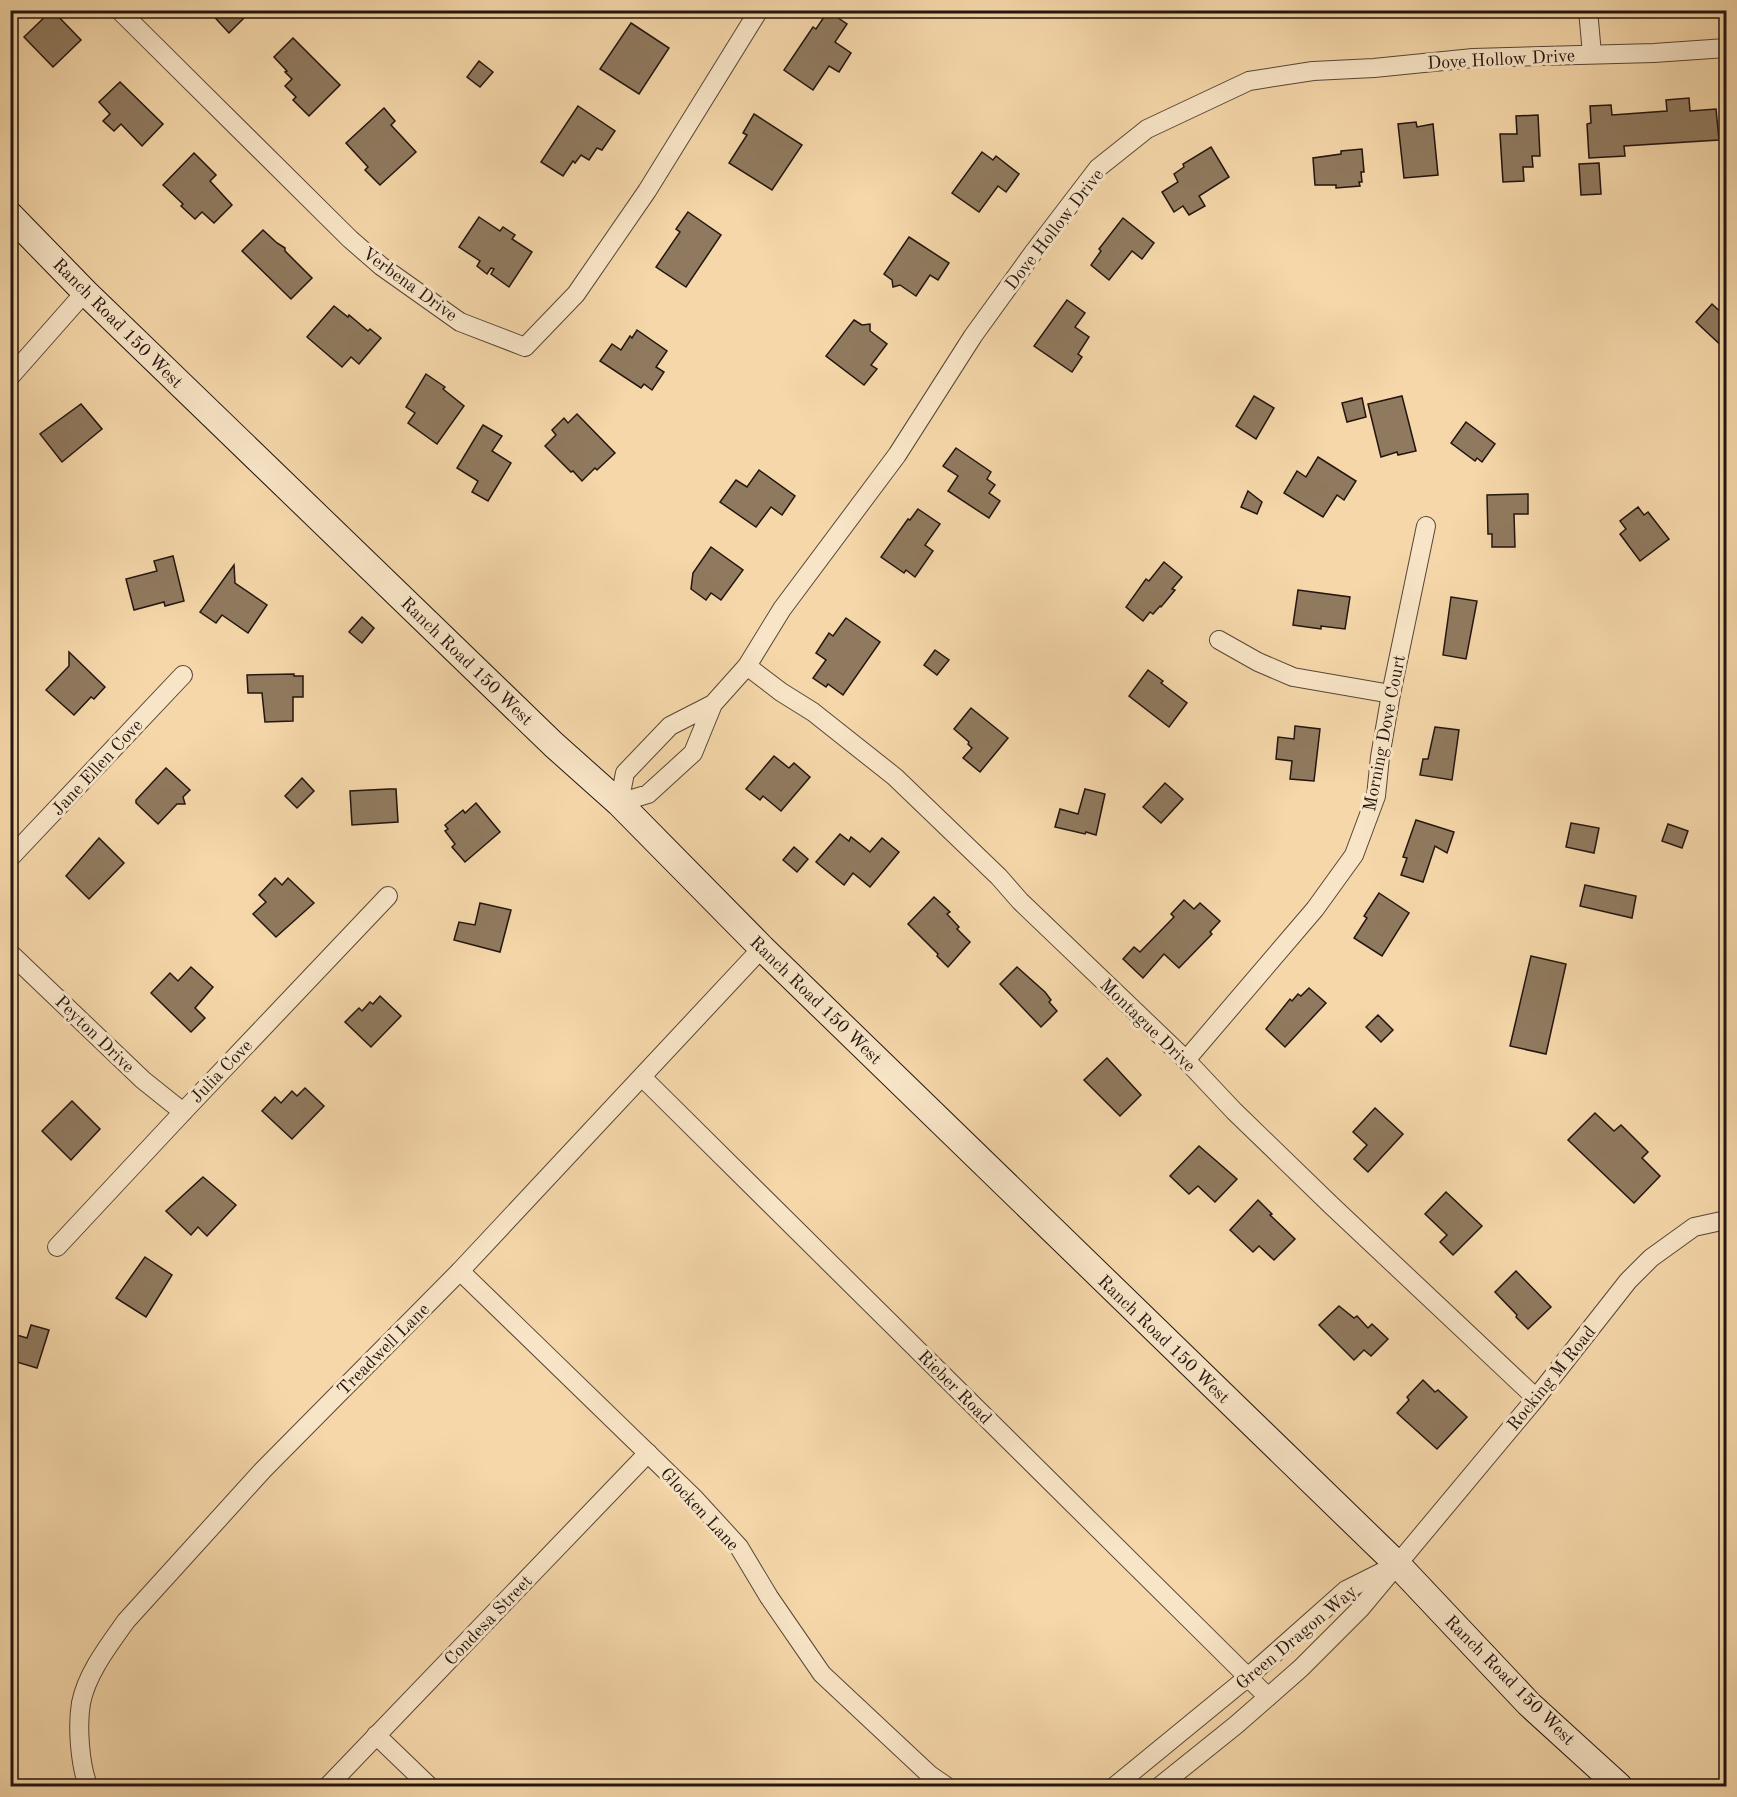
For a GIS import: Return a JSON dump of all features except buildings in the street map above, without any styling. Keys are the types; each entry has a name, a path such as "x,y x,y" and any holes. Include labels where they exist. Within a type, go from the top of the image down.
{"main road":[{"name":"Ranch Road 150 West","path":"10,215 85,292 554,745 619,804 762,948 1397,1564 1529,1704 1619,1786"}],"street":[{"name":"Verbena Drive","path":"119,10 350,239 381,266 460,322 525,347 576,294 647,191 759,10"},
{"path":"1588,10 1592,54"},
{"name":"Dove Hollow Drive","path":"713,704 670,726 625,773 619,804 648,794 693,753 713,704 747,666 783,609 897,455 973,336 1033,253 1098,168 1147,129 1249,81 1314,71 1374,68 1473,58 1654,53 1726,48"},
{"path":"10,377 85,292"},
{"name":"Morning Dove Court","path":"1186,1060 1316,909 1354,855 1376,796 1391,694 1426,525"},
{"path":"1219,640 1258,662 1293,677 1391,694"},
{"name":"Montague Drive","path":"747,666 781,692 813,712 895,777 1186,1060 1233,1111 1536,1398"},
{"name":"Jane Ellen Cove","path":"10,858 183,675"},
{"name":"Julia Cove","path":"57,1247 388,896"},
{"name":"Treadwell Lane","path":"88,1786 80,1745 81,1702 107,1647 126,1621 263,1470 460,1271 643,1078 762,948"},
{"name":"Peyton Drive","path":"10,952 143,1080 183,1112"},
{"name":"Rieber Road","path":"643,1078 1268,1697"},
{"name":"Rocking M Road","path":"1397,1564 1536,1398 1628,1281 1652,1258 1694,1227 1726,1220"},
{"name":"Glocken Lane","path":"460,1271 695,1499 739,1547 769,1597 822,1674 930,1775 946,1786"},
{"name":"Condesa Street","path":"328,1786 648,1453"},
{"name":"Green Dragon Way","path":"1114,1786 1248,1677 1346,1590 1397,1564"},
{"name":"Green Dragon Way","path":"1160,1786 1236,1725 1301,1668 1360,1609 1397,1564"},
{"path":"376,1736 429,1786"}]}
